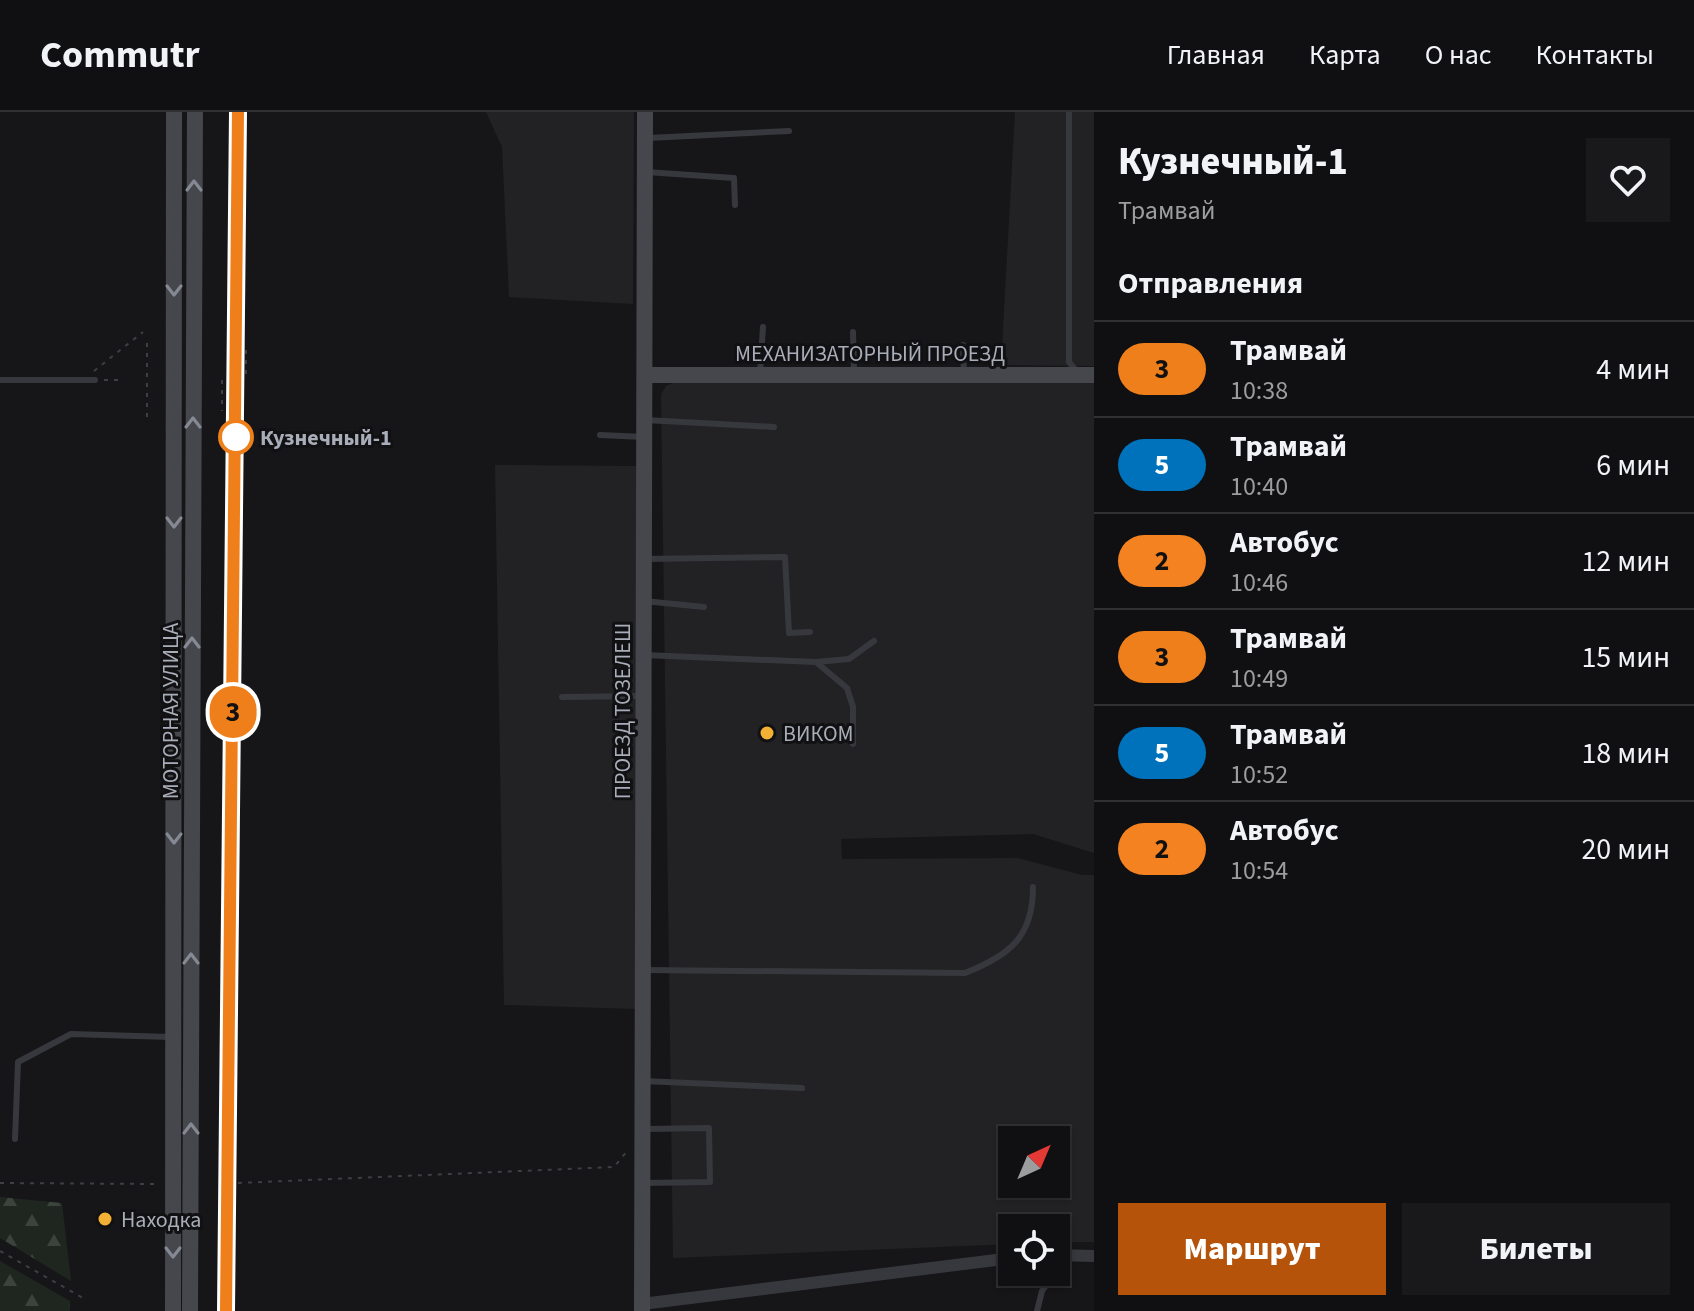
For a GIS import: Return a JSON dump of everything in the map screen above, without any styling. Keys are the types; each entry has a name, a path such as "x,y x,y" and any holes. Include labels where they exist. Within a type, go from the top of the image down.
{"main road":[{"name":"МОТОРНАЯ УЛИЦА","path":"173,1311 174,112"},
{"name":"МОТОРНАЯ УЛИЦА","path":"190,1311 195,112"},
{"name":"ПРОЕЗД ТОЗЕЛЕШ","path":"642,1308 645,112"},
{"name":"МЕХАНИЗАТОРНЫЙ ПРОЕЗД","path":"645,375 1087,375"},
{"path":"174,760 192,760"}],"street":[{"path":"1070,1255 1094,1256"},
{"path":"642,1308 998,1260"}],"lane":[{"path":"1069,112 1069,362 1087,375"},
{"path":"645,138 789,131"},
{"path":"645,172 734,178 735,205"},
{"path":"760,375 763,327"},
{"path":"853,332 854,375"},
{"path":"963,345 964,375"},
{"path":"0,380 95,380"},
{"path":"600,435 645,428 774,427"},
{"path":"644,559 785,557 789,633 810,632"},
{"path":"644,601 704,607"},
{"path":"644,655 816,662 849,659 874,641"},
{"path":"816,662 847,688 853,707 853,744"},
{"path":"562,697 644,695"},
{"path":"643,970 965,973 1006,950 1026,929 1033,914 1033,887"},
{"path":"15,1139 18,1062 71,1034 173,1037"},
{"path":"643,1081 802,1088"},
{"path":"643,1136 709,1128 710,1182 643,1183"},
{"path":"1037,1311 1046,1286"}],"path":[{"path":"83,380 143,332"},
{"path":"147,343 147,417"},
{"path":"246,350 246,380"},
{"path":"95,380 123,380"},
{"path":"222,380 222,411"},
{"path":"238,1183 614,1167 643,1136"},
{"path":"147,1185 148,1180"},
{"path":"0,1183 147,1185 173,1182"},
{"path":"219,1183 230,1183"},
{"path":"0,1251 83,1298"}],"shaded area":[{"path":"486,112 634,112 633,304 509,297 502,147"},
{"path":"1015,112 1094,112 1094,366 1001,365"},
{"path":"675,382 1094,382 1094,853 1033,834 841,839 842,859 1018,858 1082,875 1094,875 1094,1242 1070,1242 1070,1214 998,1214 998,1245 673,1258 661,394 666,386"},
{"path":"495,465 636,466 636,1009 504,1005"}],"green space":[{"path":"0,1197 62,1203 71,1281 0,1238"},
{"path":"0,1261 70,1301 70,1311 0,1311"}],"tram line":[{"path":"226,1311 238,112"},
{"name":"3","path":"226,1311 238,112"}],"place":[{"name":"Кузнечный-1","path":"236,437"},
{"name":"ВИКОМ","path":"767,733"},
{"name":"Находка","path":"105,1219"}]}
